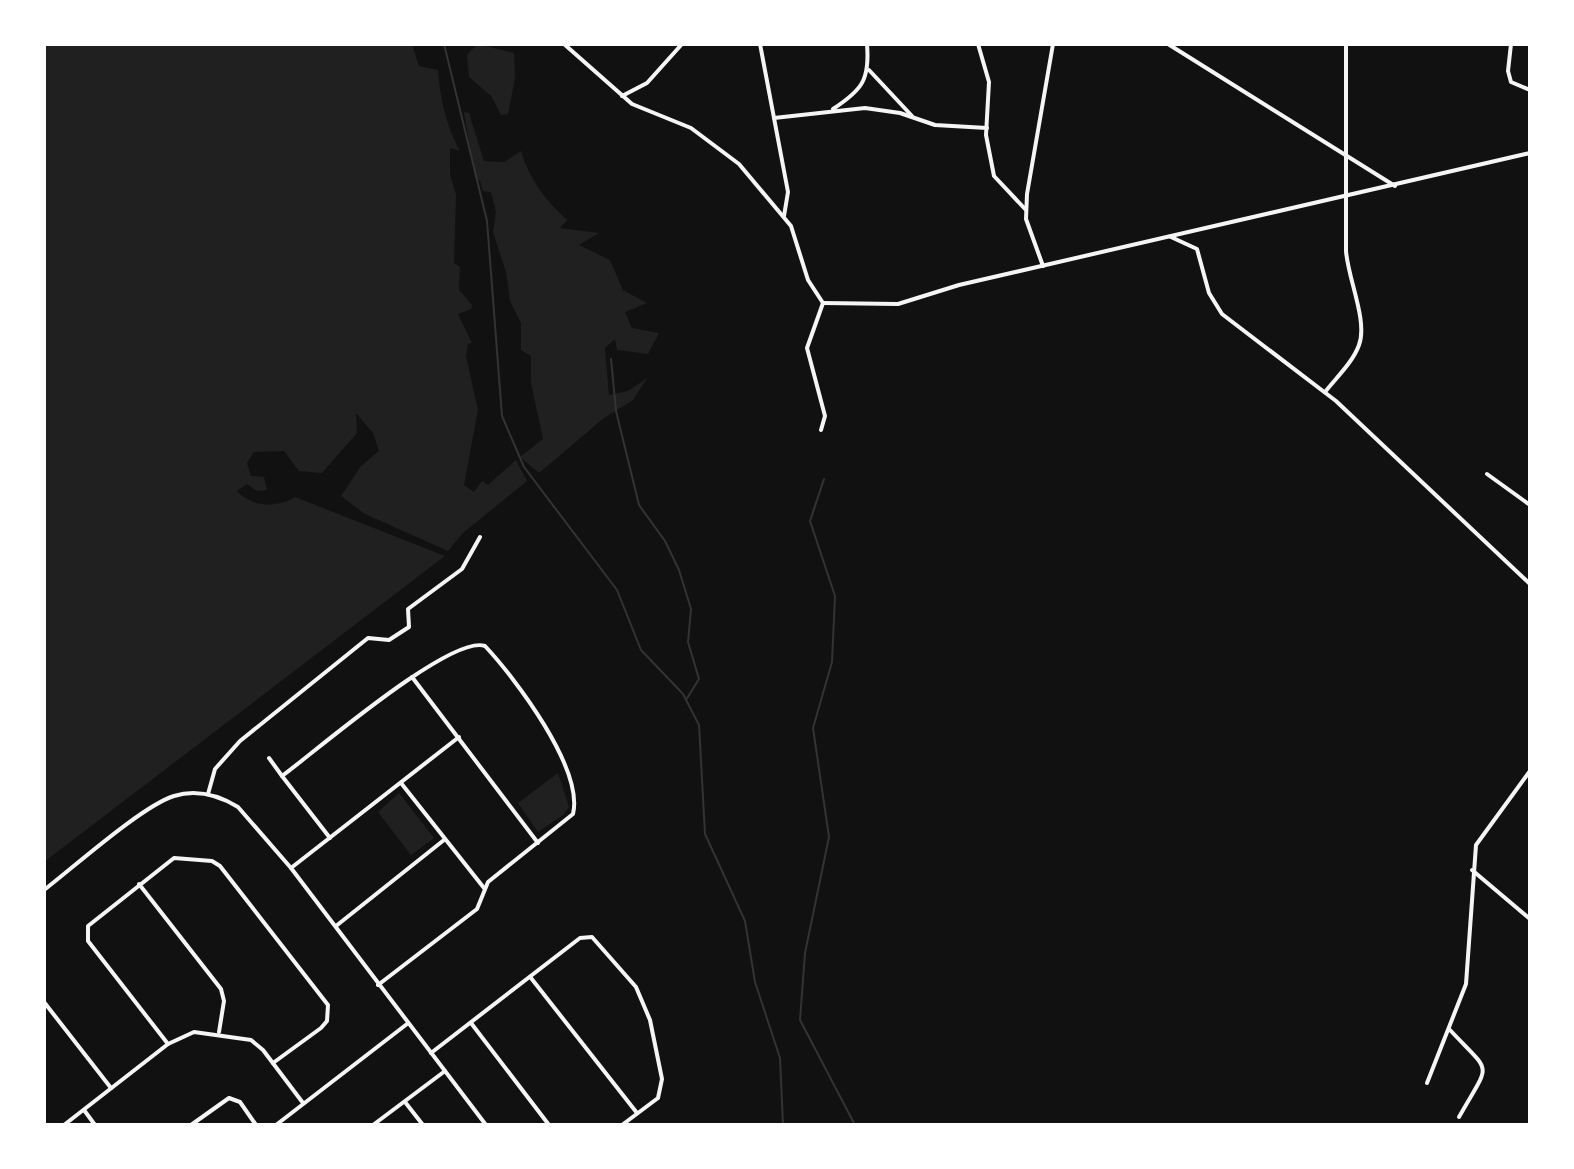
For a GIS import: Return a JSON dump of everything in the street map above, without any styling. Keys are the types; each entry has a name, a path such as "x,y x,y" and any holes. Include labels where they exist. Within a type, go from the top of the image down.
{"street":[{"path":"564,44 622,96 653,114 691,128 731,157 791,226 808,280 823,303"},
{"path":"622,96 647,83 682,44"},
{"path":"760,44 788,192 784,216"},
{"path":"831,111 858,93 868,69 867,44"},
{"path":"978,44 989,82 987,128 994,176 1026,210"},
{"path":"1043,266 1026,210 1053,44"},
{"path":"1168,44 1395,186"},
{"path":"1325,392 1359,348 1363,331 1348,278 1346,44"},
{"path":"1511,44 1508,71 1511,82 1530,90"},
{"path":"868,69 914,118"},
{"path":"774,118 865,108 935,125 987,128"},
{"path":"823,303 898,304 1043,266 1530,153"},
{"path":"1171,237 1197,249 1209,293 1222,314 1325,392 1530,584"},
{"path":"821,430 825,416 807,348 823,303"},
{"path":"1487,474 1530,505"},
{"path":"208,794 215,769 240,741 368,638 391,640 409,627 408,609 462,569 480,537"},
{"path":"282,776 412,677 472,644 488,650 554,737 575,801 571,818 484,888 477,909 378,985"},
{"path":"412,677 538,843"},
{"path":"291,868 459,737"},
{"path":"269,758 330,838"},
{"path":"1427,1083 1466,984 1472,870 1480,835 1530,771"},
{"path":"401,783 484,888"},
{"path":"44,890 160,802 191,793 208,794 238,807 291,868 486,1125"},
{"path":"336,926 444,840"},
{"path":"168,1044 88,941 92,922 178,857 217,863 328,1005 327,1021 273,1063"},
{"path":"1472,870 1530,919"},
{"path":"139,884 221,989 224,1001 218,1033"},
{"path":"431,1053 580,938 592,937 636,987 650,1020 663,1085 658,1098 622,1125"},
{"path":"531,978 637,1113"},
{"path":"44,1002 111,1088"},
{"path":"471,1023 549,1125"},
{"path":"276,1125 407,1024"},
{"path":"1450,1030 1481,1058 1484,1066 1483,1075 1459,1117"},
{"path":"64,1125 168,1044 190,1032 218,1033 251,1040 303,1103"},
{"path":"373,1125 445,1071"},
{"path":"191,1125 229,1098 240,1102 256,1125"},
{"path":"405,1101 423,1125"},
{"path":"84,1110 95,1125"}],"shaded area":[{"path":"44,44 412,44 419,66 438,70 444,112 460,151 450,148 450,174 456,195 454,263 460,267 459,290 472,305 471,309 458,314 472,343 468,344 466,356 478,410 464,485 474,492 482,481 488,485 516,460 527,481 463,533 448,551 365,514 341,496 361,466 379,451 373,433 356,413 357,433 322,473 299,471 284,451 254,452 247,463 251,476 264,477 267,490 257,491 247,484 237,491 250,501 273,504 295,497 445,556 44,862"},
{"path":"477,44 514,53 515,78 508,114 501,115 492,97 469,77 467,55"},
{"path":"464,112 469,113 484,161 504,162 521,151 539,189 567,220 560,228 599,233 579,245 610,260 623,290 647,303 625,312 632,328 659,333 648,354 617,350 615,339 605,348 609,395 628,391 647,378 633,400 604,418 539,473 520,457 543,439 531,383 531,356 521,350 521,323 510,301 506,272 493,232 496,212 491,192 483,191 480,181 475,178"},
{"path":"558,773 569,807 563,815 538,832 518,803"},
{"path":"399,793 434,838 411,855 378,812"}],"waterway":[{"path":"444,44 487,221 502,416 524,467 617,590 641,650 683,694 699,725 705,834 745,921 755,982 780,1058 783,1125"},
{"path":"611,359 616,411 639,505 665,541 679,570 691,609 688,642 699,679 686,700"},
{"path":"824,479 810,521 835,596 832,662 813,728 829,837 805,953 800,1020 855,1125"}]}
